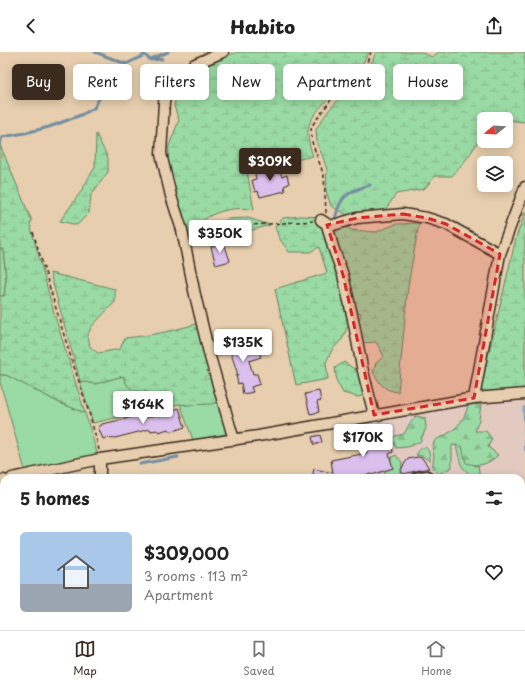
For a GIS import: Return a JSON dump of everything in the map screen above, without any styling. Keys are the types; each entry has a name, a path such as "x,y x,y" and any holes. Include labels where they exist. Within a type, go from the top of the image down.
{"street":[{"path":"223,52 195,64 171,80 164,102 161,154 171,196 182,230 195,295 210,357 234,440"},
{"path":"474,398 500,254 525,188"},
{"path":"324,223 330,226 357,218 403,214 427,218 446,224 500,254"},
{"path":"324,223 343,274 362,367 374,415"},
{"path":"31,474 100,459 234,440 474,398 525,394"},
{"path":"100,459 100,474"}],"path":[{"path":"194,244 202,235 250,225 324,223 324,176 312,142 311,128 333,97 365,67 371,52"},
{"path":"33,232 90,416 100,459"}],"highlighted area":[{"path":"403,214 427,218 446,224 500,254 474,398 374,415 343,275 327,225 357,218"}],"shaded area":[{"path":"525,399 525,407 523,408 525,474 364,474 357,425 477,403"}],"green space":[{"path":"237,52 369,52 362,64 283,64 283,100 327,100 316,113 308,129 308,136 313,156 247,171 254,210 241,208 221,211 203,220 190,239 181,216 168,171 169,146 179,120 174,106 175,100 209,100 209,64"},
{"path":"376,52 421,52 432,57 439,52 525,52 525,122 513,121 513,112 477,112 477,142 468,157 452,176 435,176 424,189 396,194 382,215 362,219 347,215 331,206 326,191 327,170 317,144 316,129 328,111 338,100 385,100 385,64 371,64"},
{"path":"96,134 108,158 108,172 91,195 89,213 77,225 60,221 80,193 95,167"},
{"path":"0,145 32,221 30,224 54,313 85,413 58,402 6,375 0,375 0,296 4,296 6,278 3,249 0,249"},
{"path":"525,212 525,399 477,403 516,238"},
{"path":"300,216 322,217 352,230 376,232 396,224 419,223 408,286 398,392 389,390 382,386 373,372 376,363 384,356 376,342 360,343 357,330 361,313 353,312 343,338 332,350 326,362 328,379 296,385 275,289 327,273 319,247 310,252 289,252 279,238 275,227 283,218"},
{"path":"248,218 270,225 197,246 200,237 209,229 228,219"},
{"path":"0,249 3,249 6,278 4,296 0,296"},
{"path":"50,273 115,289 115,302 92,326 88,334 90,347 98,353 120,349 125,338 167,332 207,320 225,399 211,404 180,404 164,407 147,392 134,391 127,385 123,376 95,384 80,381"},
{"path":"344,362 373,383 365,395 358,397 343,393 337,382 335,368"},
{"path":"0,375 6,375 58,402 85,413 98,456 25,470 0,382"},
{"path":"123,376 127,385 147,392 164,407 93,423 80,381 95,384"},
{"path":"225,399 231,430 226,434 193,440 180,404 187,405"},
{"path":"481,404 479,420 475,431 486,431 492,439 488,447 498,455 487,463 479,465 466,463 462,446 452,445 452,467 439,474 432,468 434,456 432,447 435,440 452,431 460,423 464,418 468,405"},
{"path":"416,416 425,418 426,428 420,442 408,447 396,448 392,438 404,434"},
{"path":"456,445 462,445 475,466 478,465 479,474 469,474 461,465"},
{"path":"425,447 429,451 430,461 422,456 416,455 421,448"},
{"path":"396,455 402,462 401,474 384,474 392,457"}],"water":[{"path":"523,407 525,407 525,451"}],"building":[{"path":"279,167 282,177 287,175 289,184 284,186 285,191 260,197 258,191 255,192 252,180 256,179 255,174"},
{"path":"224,243 230,261 216,265 211,247"},
{"path":"242,339 244,345 250,343 252,348 257,346 261,357 249,361 253,374 257,374 260,384 251,387 253,392 243,394 241,383 238,384 236,375 238,375 230,350 216,354 215,348"},
{"path":"319,391 321,401 317,402 319,412 310,414 305,394"},
{"path":"179,408 185,427 170,432 168,429 159,432 157,430 151,431 150,429 111,439 109,437 103,439 98,427 102,424 140,414 141,419 158,414 158,416"},
{"path":"383,425 387,441 390,440 393,452 389,454 393,468 375,474 313,474 314,469 333,473 331,460 367,453 360,432"},
{"path":"320,435 322,442 314,445 312,437"},
{"path":"418,457 422,458 429,468 403,474 401,470 408,459"}],"waterway":[{"path":"95,52 126,64"},
{"path":"142,52 150,60 162,59"},
{"path":"151,59 168,52"},
{"path":"0,144 2,137 49,127 81,115 94,108 101,95 126,64 145,55"},
{"path":"334,223 341,201 344,197 349,193 370,185"},
{"path":"140,464 178,457"}]}
